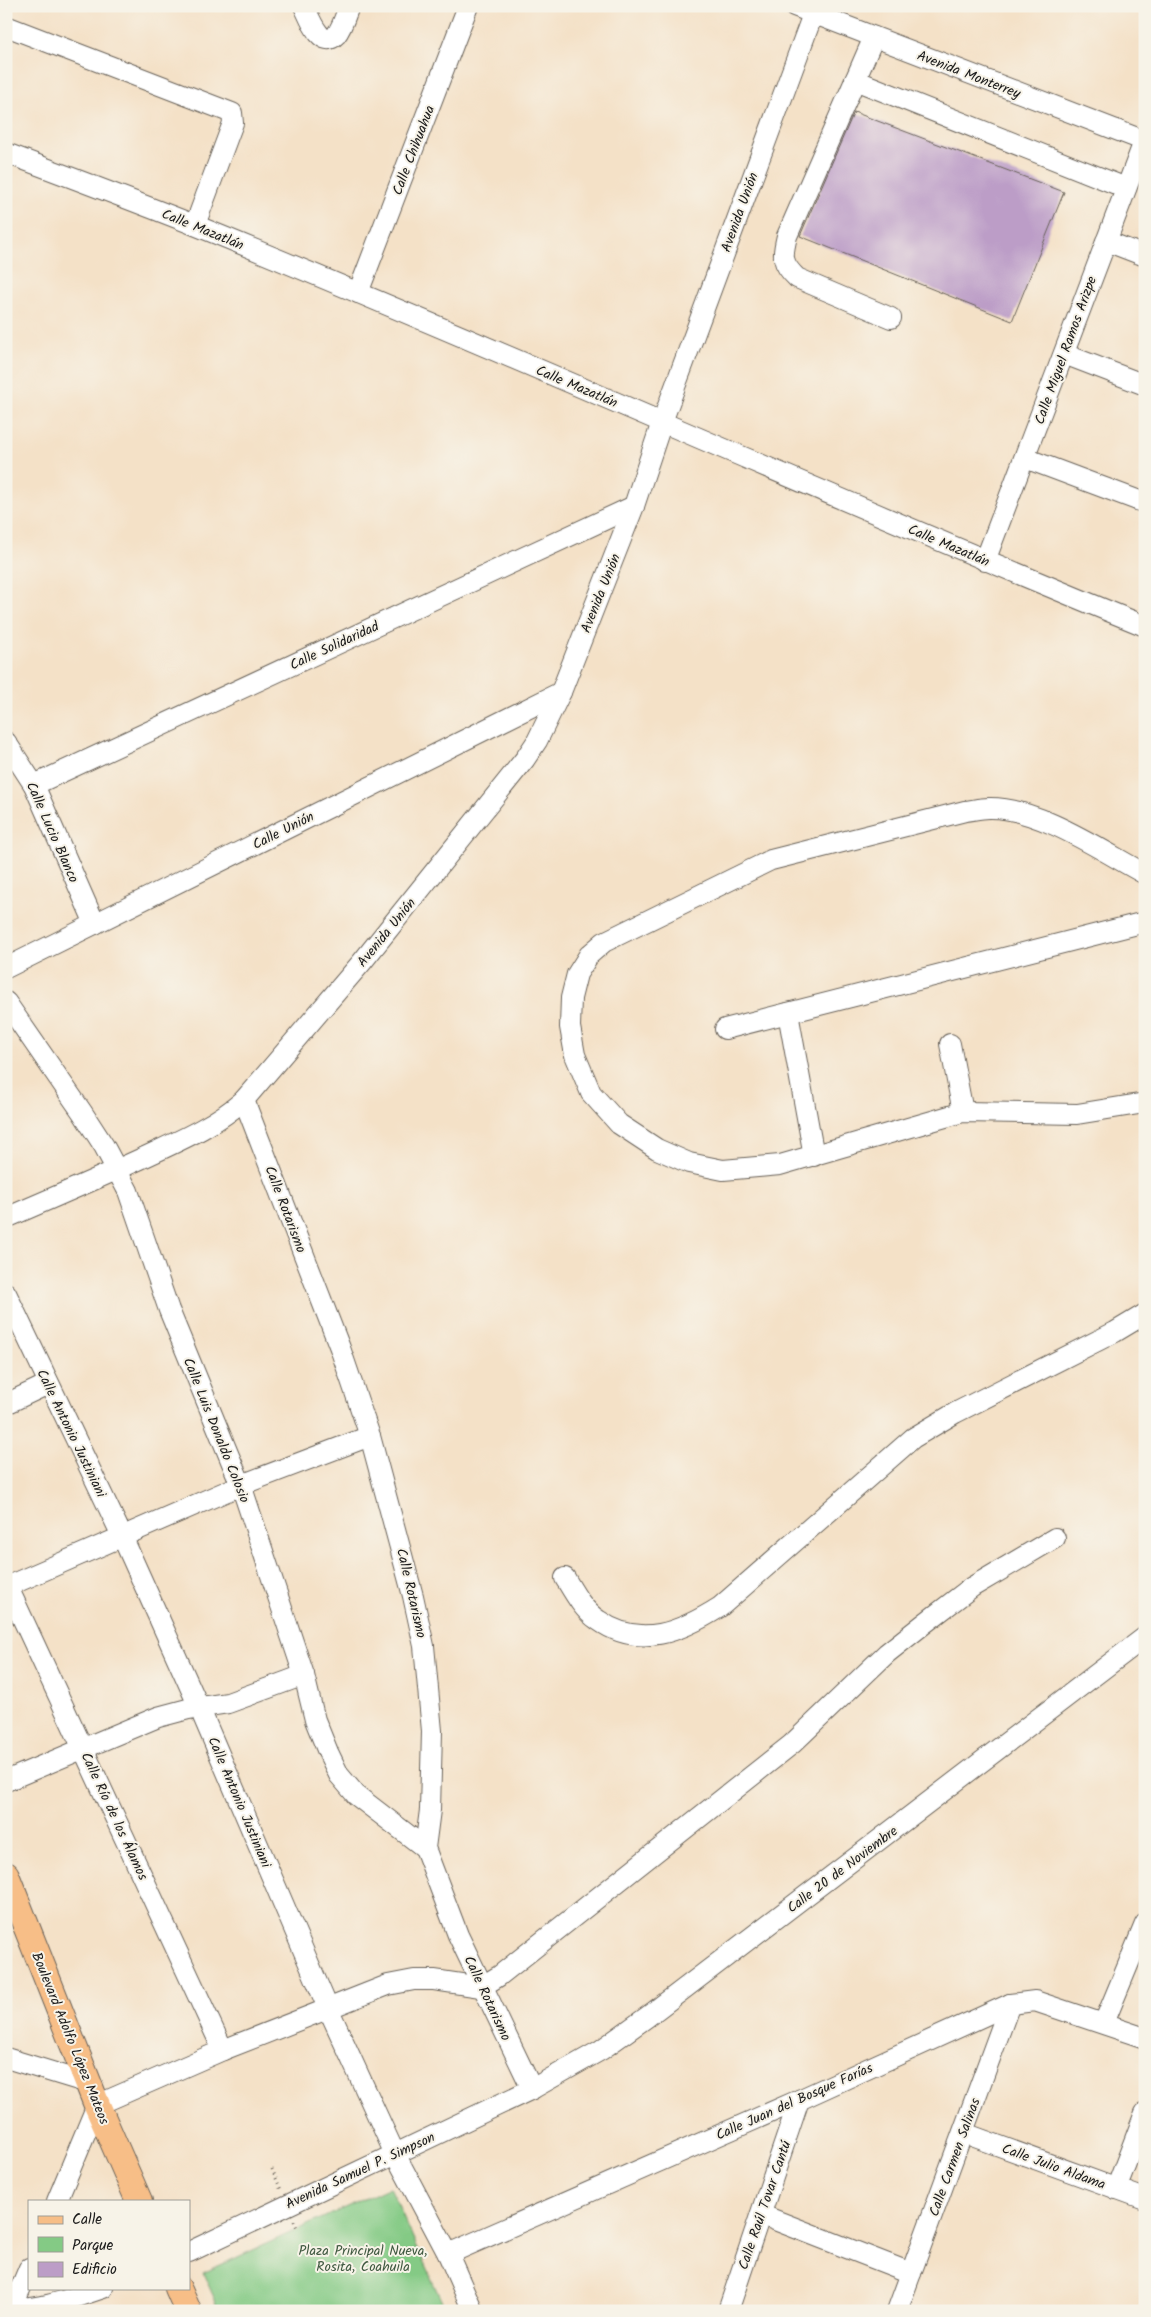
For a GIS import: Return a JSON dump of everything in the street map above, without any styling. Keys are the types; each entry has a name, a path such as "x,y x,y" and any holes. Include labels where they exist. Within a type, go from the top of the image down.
{"main road":[{"name":"Boulevard Adolfo López Mateos","path":"9,1890 92,2094 139,2200"},
{"path":"179,2290 188,2311"}],"street":[{"path":"304,6 318,34 323,38 330,38 336,35 349,6"},
{"name":"Calle Chihuahua","path":"358,293 468,6"},
{"name":"Avenida Monterrey","path":"794,6 814,10 874,37 1145,140"},
{"name":"Avenida Unión","path":"6,1218 118,1170 200,1132 224,1117 244,1100 362,962 525,759 537,740 561,692 634,506 662,422 814,10"},
{"path":"6,26 232,113 233,123 195,225"},
{"path":"874,37 787,236 782,254 786,268 797,278 891,318"},
{"path":"855,80 1126,188"},
{"name":"Calle Miguel Ramos Arizpe","path":"985,561 1145,140"},
{"name":"Calle Mazatlán","path":"6,153 195,225 985,561 1145,626"},
{"path":"1106,241 1145,256"},
{"path":"1064,354 1145,385"},
{"path":"1025,458 1145,503"},
{"name":"Calle Solidaridad","path":"34,785 634,506"},
{"name":"Calle Unión","path":"6,968 561,692"},
{"name":"Calle Lucio Blanco","path":"6,742 34,785 95,924"},
{"path":"1145,874 1042,819 1015,811 989,808 966,811 771,860 604,942 589,955 577,974 571,998 570,1027 575,1055 591,1093 619,1124 657,1149 689,1163 723,1170 780,1165 963,1112 1077,1114 1145,1103"},
{"path":"725,1029 1145,922"},
{"name":"Calle Luis Donaldo Colosio","path":"6,1002 82,1112 118,1170 128,1192 169,1310 241,1485 304,1675 315,1720 339,1775 356,1795 425,1848"},
{"path":"788,1013 814,1156"},
{"path":"950,1044 963,1112"},
{"name":"Calle Rotarismo","path":"244,1100 340,1348 370,1436 391,1510 424,1646 432,1732 430,1810 425,1848 458,1935 481,1987 532,2089"},
{"name":"Calle Antonio Justiniani","path":"6,1293 122,1536 200,1708 328,2008 395,2154 448,2254 472,2311"},
{"path":"565,1578 581,1603 598,1620 622,1632 644,1636 667,1633 693,1623 734,1594 825,1512 913,1438 955,1413 1115,1332 1145,1314"},
{"path":"6,1404 48,1384"},
{"path":"7,1584 241,1485 370,1436"},
{"path":"6,2058 92,2094 223,2050 388,1985 414,1980 434,1980 481,1987 499,1976 557,1931 792,1744 888,1653 925,1623 972,1587 1056,1538"},
{"name":"Calle Río de los Álamos","path":"7,1584 223,2050"},
{"name":"Calle 20 de Noviembre","path":"532,2089 601,2050 647,2017 1145,1638"},
{"path":"6,1781 85,1749 158,1716 228,1703 304,1675"},
{"path":"1104,2023 1145,1924"},
{"name":"Calle Juan del Bosque Farías","path":"448,2254 799,2100 1010,2004 1035,2001 1145,2038"},
{"name":"Calle Carmen Salinas","path":"897,2311 1010,2004"},
{"name":"Avenida Samuel P. Simpson","path":"190,2252 532,2089"},
{"path":"57,2200 92,2094"},
{"name":"Calle Raúl Tovar Cantú","path":"728,2311 762,2215 799,2100"},
{"path":"1116,2188 1145,2113"},
{"name":"Calle Julio Aldama","path":"964,2133 1145,2199"},
{"path":"762,2215 911,2273"},
{"path":"10,2309 28,2270"},
{"path":"10,2309 70,2300 98,2290"}],"green space":[{"name":"Plaza Principal Nueva, Rosita, Coahuila","path":"390,2187 446,2311 220,2311 203,2273"}],"building":[{"path":"854,112 1064,192 1012,321 800,236"}]}
